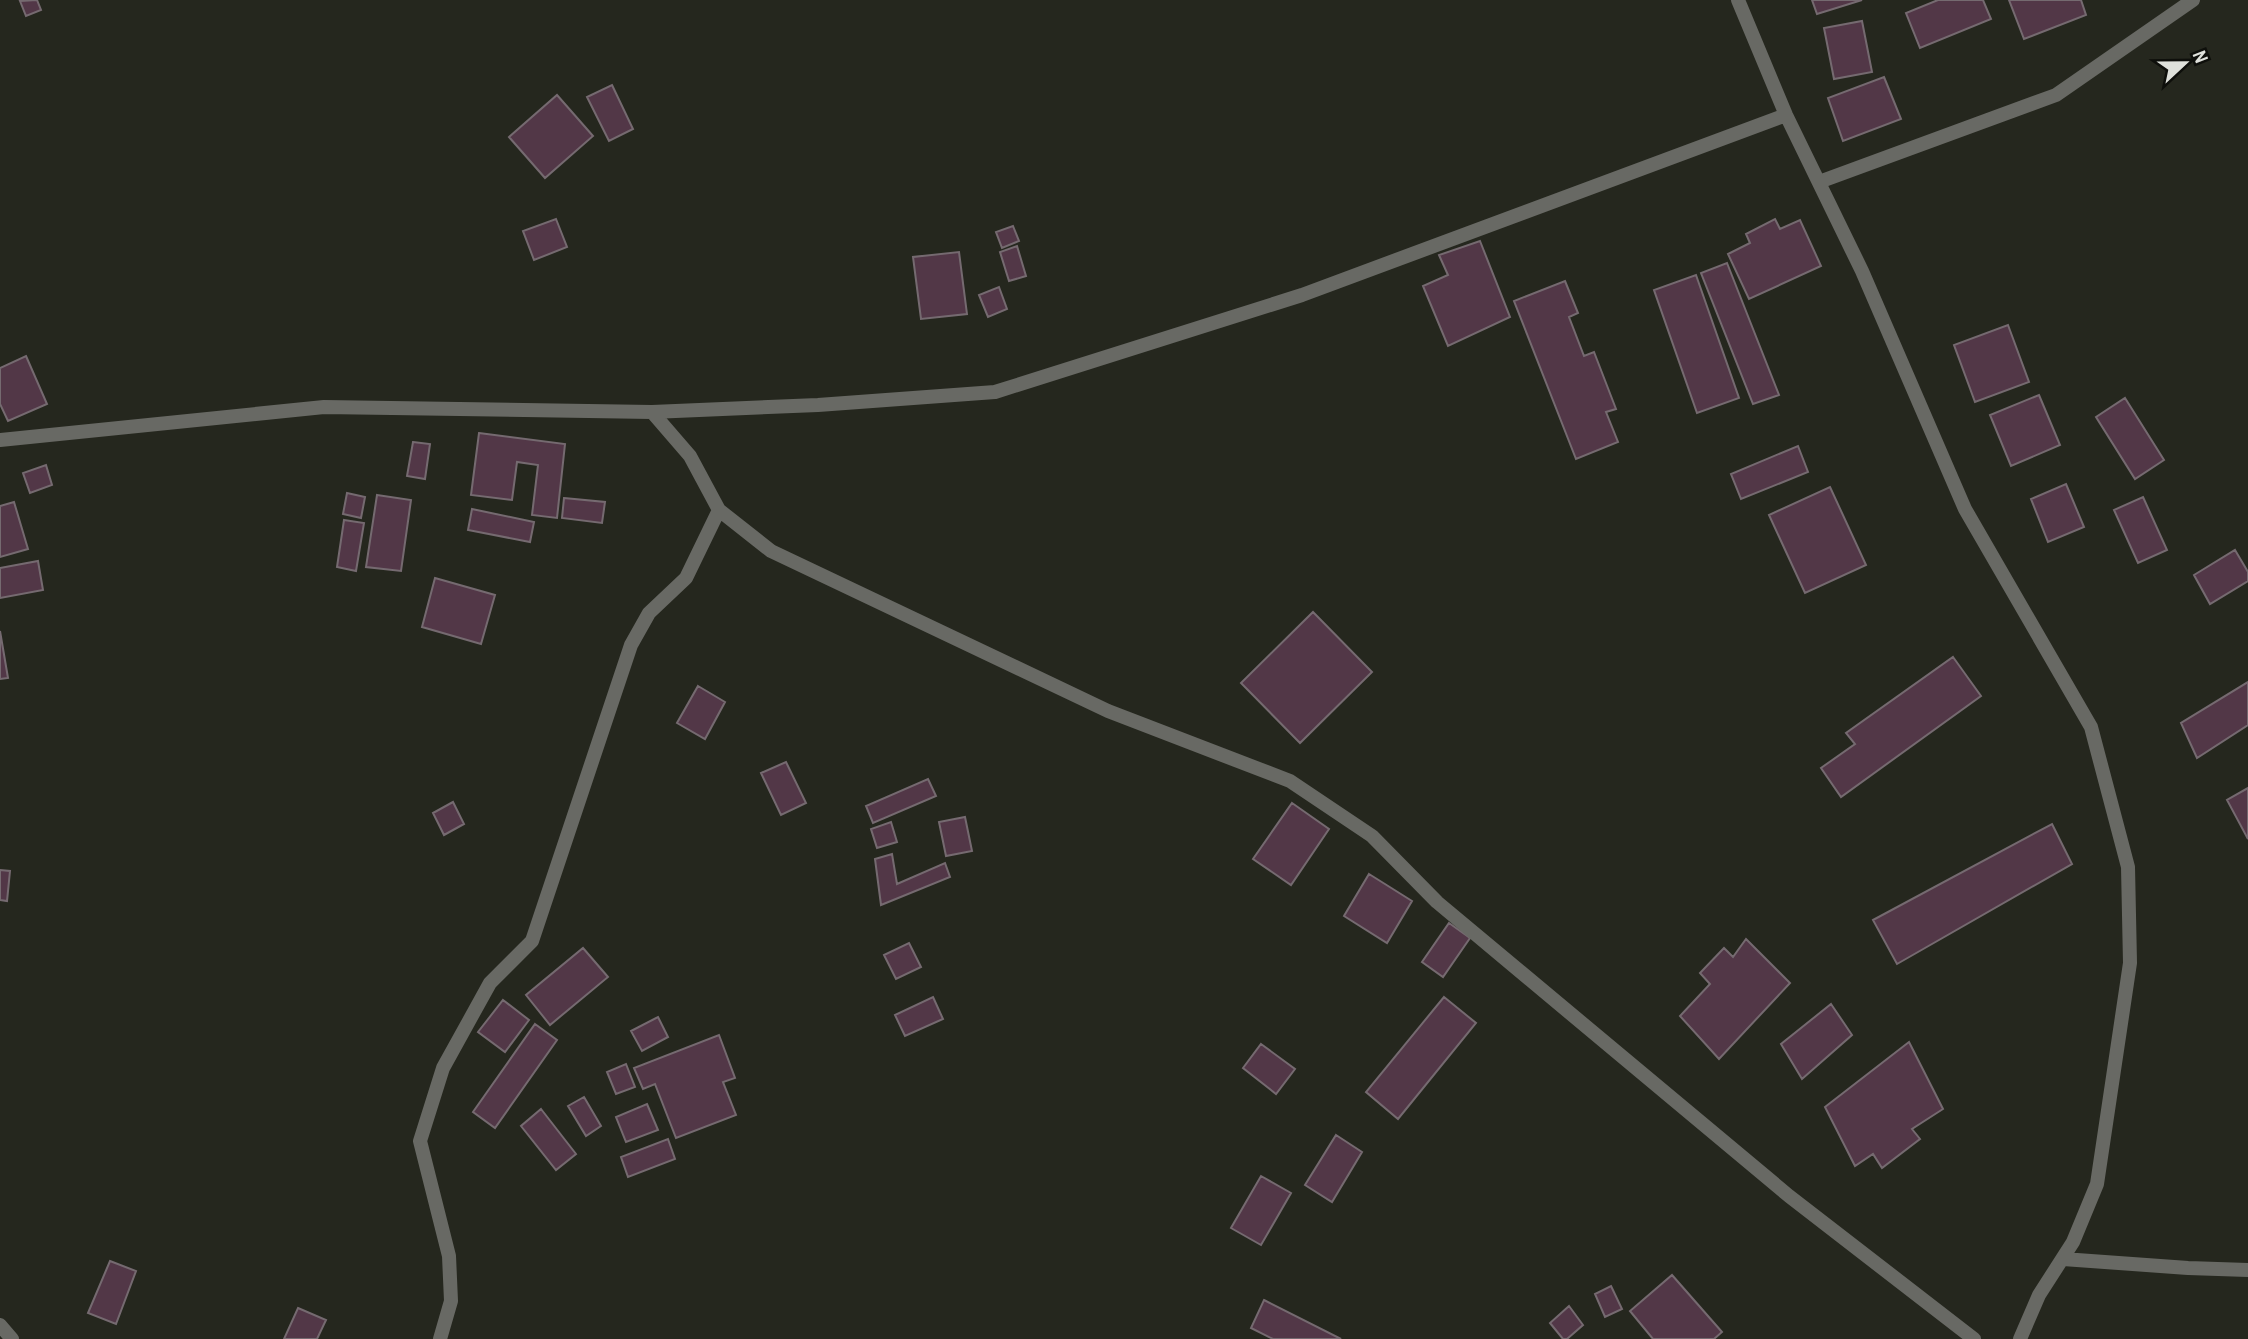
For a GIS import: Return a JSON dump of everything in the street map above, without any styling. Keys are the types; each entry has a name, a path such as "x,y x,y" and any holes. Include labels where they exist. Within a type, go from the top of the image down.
{"street":[{"path":"1738,0 1786,115 1862,271 1965,509 2091,727 2128,867 2130,963 2097,1184 2073,1242 2039,1295 2020,1339"},
{"path":"1819,182 2056,95 2193,0"},
{"path":"0,440 324,407 652,412 818,405 995,392 1303,295 1786,115"},
{"path":"652,412 690,456 719,510 771,551 1108,711 1290,781 1372,836 1437,902 1629,1063 1789,1196 1974,1339"},
{"path":"440,1339 451,1301 449,1256 420,1141 443,1068 490,983 532,941 631,645 649,613 686,578 719,510"},
{"path":"2063,1259 2248,1270"},
{"path":"0,1325 12,1339"}],"building":[{"path":"37,0 41,10 26,16 20,1"},
{"path":"1812,0 1862,0 1817,14"},
{"path":"1938,0 1983,0 1991,19 1920,48 1906,13"},
{"path":"2009,0 2081,0 2086,15 2024,39"},
{"path":"1862,21 1872,72 1834,79 1824,28"},
{"path":"1884,77 1901,119 1843,141 1828,98"},
{"path":"612,85 633,129 609,141 587,97"},
{"path":"557,95 593,136 545,178 509,137"},
{"path":"556,219 567,247 534,260 523,231"},
{"path":"1775,219 1780,229 1800,220 1821,266 1749,299 1728,254 1750,243 1746,234"},
{"path":"1013,226 1019,241 1002,248 996,232"},
{"path":"1480,241 1510,317 1448,346 1423,286 1448,275 1439,255"},
{"path":"1017,246 1026,276 1009,281 1000,252"},
{"path":"959,252 967,314 921,319 913,257"},
{"path":"1727,263 1779,395 1753,404 1701,273"},
{"path":"1696,275 1739,398 1697,413 1654,290"},
{"path":"1565,281 1578,313 1569,317 1584,356 1594,352 1616,409 1606,412 1618,442 1576,459 1514,301"},
{"path":"999,287 1007,309 988,317 979,295"},
{"path":"2008,325 2029,382 1975,402 1954,345"},
{"path":"26,356 47,404 8,421 0,404 0,368"},
{"path":"2039,395 2060,445 2011,466 1990,415"},
{"path":"2125,398 2164,460 2135,479 2096,417"},
{"path":"479,433 565,444 557,518 532,515 538,465 517,462 512,500 471,495"},
{"path":"413,442 430,444 425,479 407,476"},
{"path":"1798,446 1808,472 1741,499 1731,474"},
{"path":"46,465 52,485 30,493 23,473"},
{"path":"2066,484 2084,527 2048,542 2031,499"},
{"path":"1830,487 1866,565 1805,593 1769,515"},
{"path":"347,493 365,497 361,518 343,514"},
{"path":"377,495 411,500 401,571 366,567"},
{"path":"2143,497 2167,550 2138,563 2114,510"},
{"path":"564,498 605,502 602,523 562,518"},
{"path":"14,502 28,549 0,557 0,506"},
{"path":"472,509 534,522 530,542 468,530"},
{"path":"344,520 364,523 356,571 337,567"},
{"path":"2235,550 2248,572 2248,581 2210,604 2194,575"},
{"path":"38,561 43,590 0,598 0,568"},
{"path":"435,578 495,595 481,644 422,627"},
{"path":"1313,612 1372,672 1300,743 1241,683"},
{"path":"0,631 8,678 0,679"},
{"path":"1953,657 1981,696 1841,797 1821,768 1855,744 1846,733"},
{"path":"2248,682 2248,725 2197,758 2181,723"},
{"path":"698,686 725,702 705,739 677,723"},
{"path":"786,762 806,803 781,815 761,773"},
{"path":"928,779 936,796 873,823 866,806"},
{"path":"2248,788 2248,839 2227,800"},
{"path":"453,802 464,824 444,835 433,813"},
{"path":"1292,803 1329,829 1291,885 1253,859"},
{"path":"965,817 972,851 946,856 939,822"},
{"path":"891,822 897,842 877,848 871,829"},
{"path":"2052,824 2072,864 1897,964 1873,920"},
{"path":"892,854 897,884 945,863 950,877 881,905 875,859"},
{"path":"0,870 10,871 7,901 0,900"},
{"path":"1369,874 1412,901 1387,943 1344,916"},
{"path":"1449,923 1470,938 1443,977 1422,962"},
{"path":"1746,939 1790,983 1719,1059 1680,1016 1710,984 1700,973 1724,948 1733,957"},
{"path":"909,943 921,967 896,979 884,955"},
{"path":"583,948 608,977 550,1025 526,995"},
{"path":"933,997 943,1019 905,1036 895,1015"},
{"path":"1444,997 1476,1023 1398,1119 1366,1092"},
{"path":"503,1000 529,1020 505,1052 478,1032"},
{"path":"1831,1004 1852,1035 1802,1079 1781,1044"},
{"path":"658,1017 668,1037 642,1051 631,1031"},
{"path":"535,1024 557,1040 495,1128 473,1112"},
{"path":"719,1035 735,1078 723,1082 736,1115 676,1138 655,1084 643,1089 634,1068"},
{"path":"1909,1042 1943,1109 1912,1129 1920,1139 1882,1168 1873,1154 1855,1166 1825,1107"},
{"path":"1261,1044 1295,1069 1276,1094 1243,1068"},
{"path":"626,1064 635,1087 616,1094 607,1072"},
{"path":"584,1097 601,1126 586,1136 568,1106"},
{"path":"647,1104 658,1130 626,1142 616,1117"},
{"path":"541,1109 576,1154 556,1170 521,1126"},
{"path":"1336,1135 1362,1152 1332,1202 1305,1185"},
{"path":"668,1139 675,1159 628,1177 621,1157"},
{"path":"1261,1176 1291,1193 1261,1245 1231,1228"},
{"path":"110,1261 136,1271 116,1324 88,1313"},
{"path":"1672,1275 1722,1332 1714,1339 1653,1339 1630,1311"},
{"path":"1611,1286 1622,1309 1605,1317 1595,1294"},
{"path":"1264,1300 1341,1339 1273,1339 1251,1328"},
{"path":"1569,1306 1583,1325 1567,1339 1563,1339 1550,1323"},
{"path":"298,1308 326,1320 317,1339 284,1339"}]}
